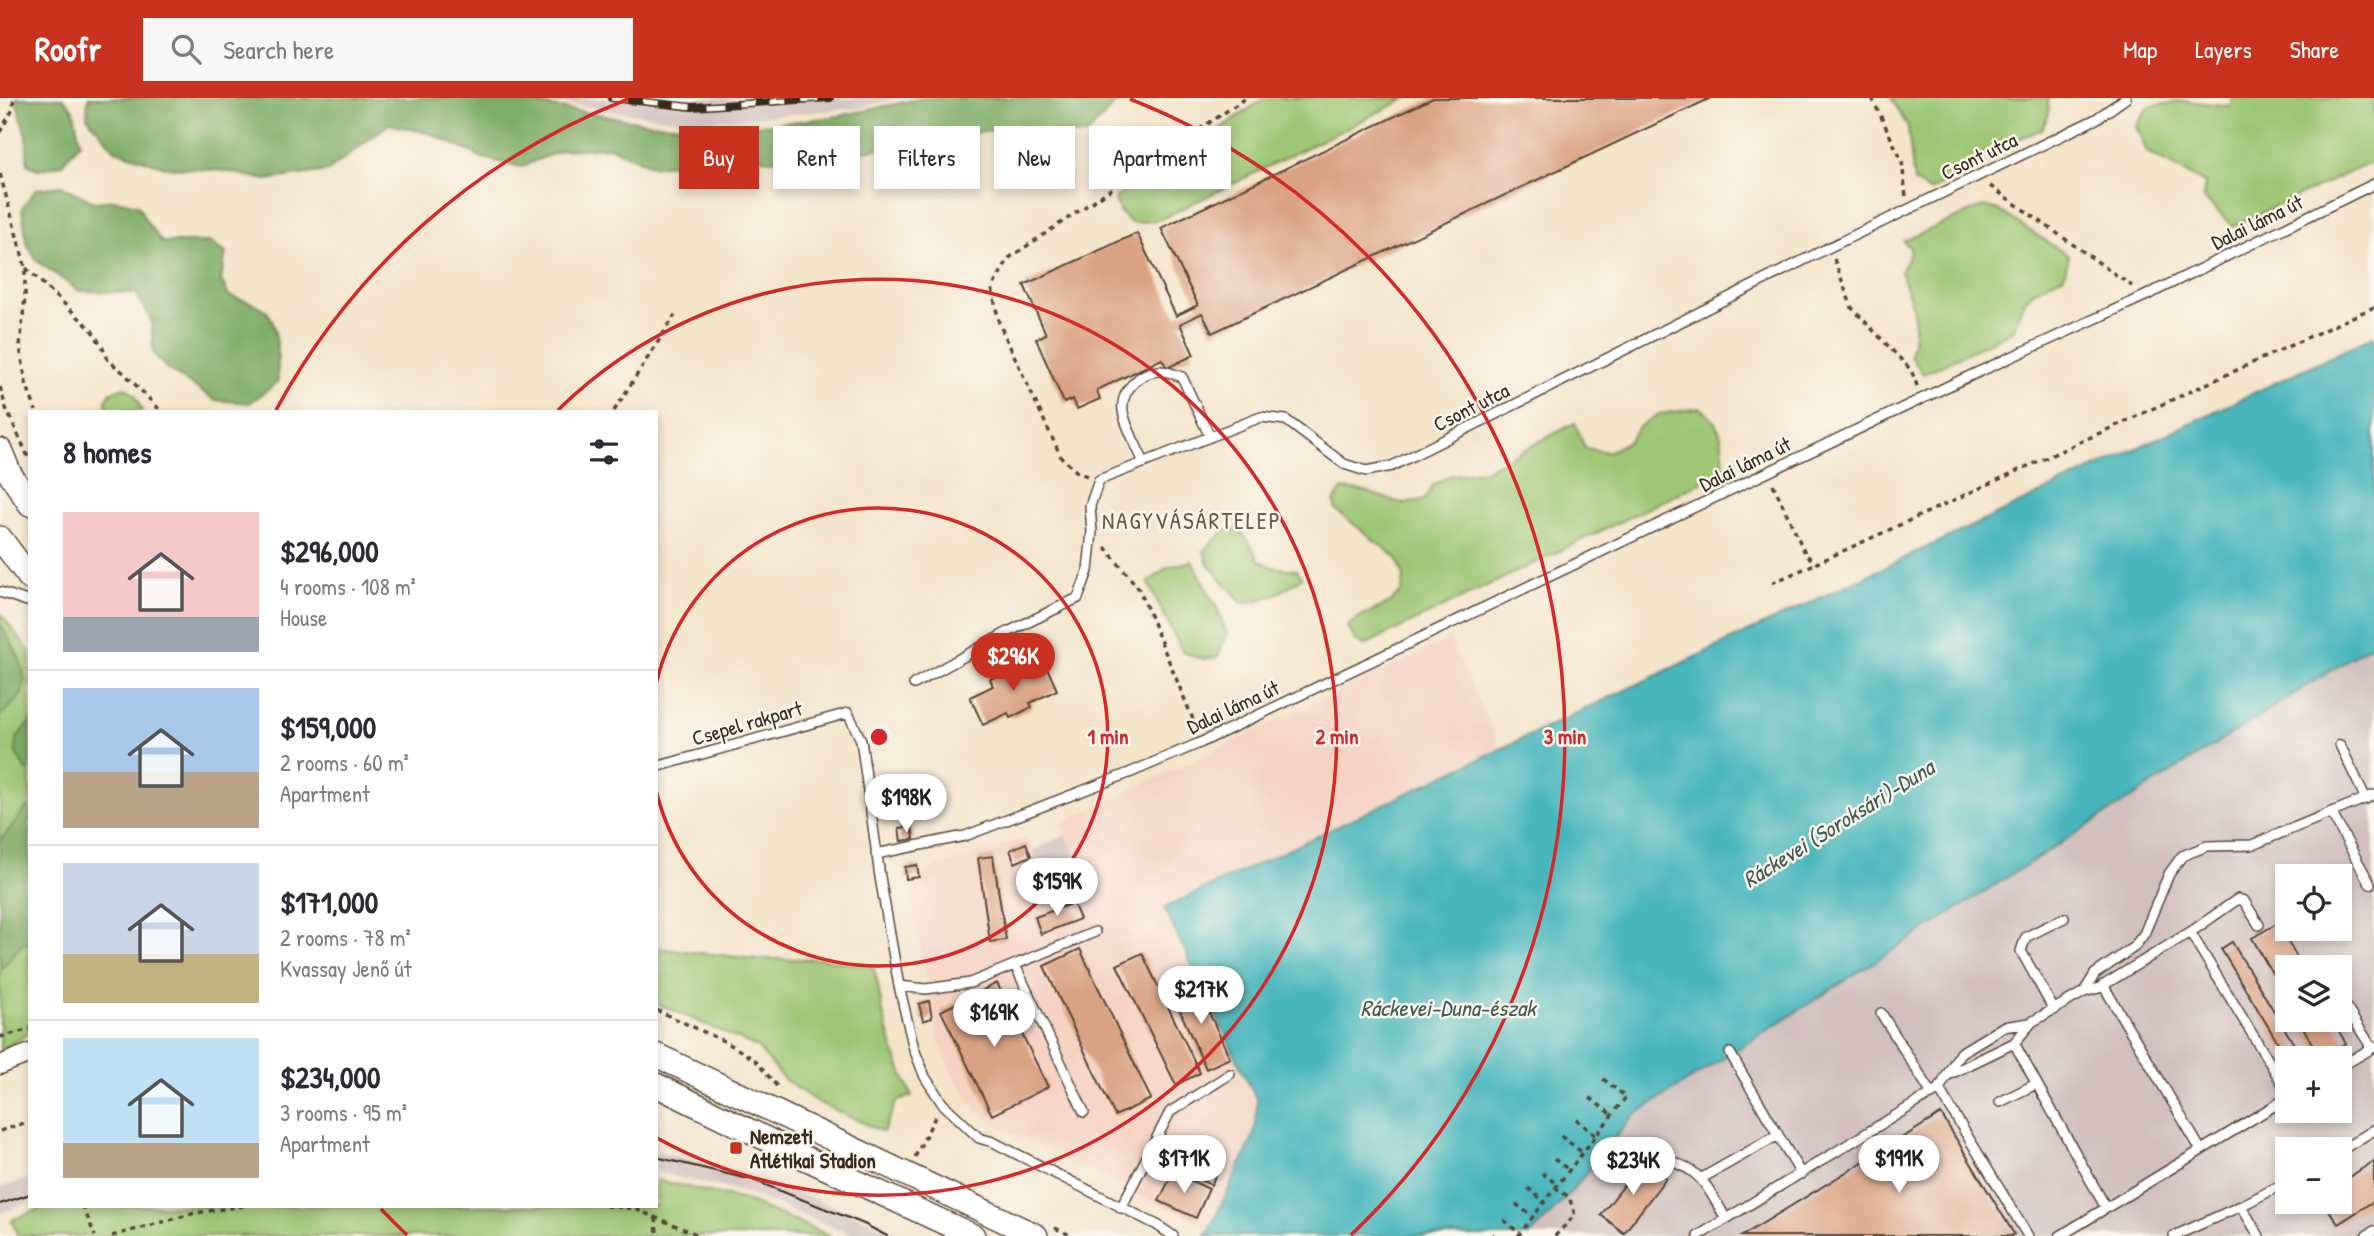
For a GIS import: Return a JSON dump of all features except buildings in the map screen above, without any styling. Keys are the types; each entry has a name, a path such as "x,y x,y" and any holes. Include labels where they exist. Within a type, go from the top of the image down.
{"main road":[{"path":"0,450 20,477 28,499"},
{"path":"0,538 28,575"},
{"path":"658,1056 1036,1236"},
{"path":"658,1085 803,1157 973,1236"}],"street":[{"path":"0,1065 28,1054"}],"lane":[{"name":"Csont utca","path":"1099,480 1261,417 1286,420 1344,464 1366,471 1392,466 1830,247 2096,119 2126,98"},
{"name":"Dalai láma út","path":"876,854 965,836 1129,774 1922,398 2145,296 2374,184"},
{"path":"1144,463 1122,410 1126,392 1133,382 1152,372 1163,371 1182,377 1210,437"},
{"path":"914,684 1008,632 1077,598 1088,572 1092,532 1090,506 1099,480"},
{"path":"0,592 28,601"},
{"name":"Csepel rakpart","path":"658,766 848,713 861,740 876,854"},
{"path":"2084,992 2095,974 2134,947 2144,934 2169,874 2182,856 2207,846 2252,845 2370,797 2340,745"},
{"path":"2331,812 2370,884"},
{"path":"876,854 902,998 920,1065 942,1103 979,1138 993,1142 1157,1225 1173,1236"},
{"path":"1698,1236 1936,1092 1960,1053 2003,1027 2032,1022 2084,992 2103,985 2238,899 2244,901 2259,925"},
{"path":"2054,1010 2021,951 2026,937 2064,918"},
{"path":"899,986 926,989 970,983 1095,932"},
{"path":"2190,932 2275,1071"},
{"path":"1015,965 1084,1112"},
{"path":"2103,985 2201,1150"},
{"path":"1881,1013 1936,1092 2028,1236"},
{"path":"2352,1016 2373,1048 2352,1060"},
{"path":"1947,1076 2014,1043 2032,1022"},
{"path":"2014,1043 2106,1208"},
{"path":"1730,1053 1801,1174"},
{"path":"1121,1208 1170,1112 1230,1074"},
{"path":"2000,1102 2036,1084"},
{"path":"2060,1236 2275,1105"},
{"path":"2352,1144 2374,1130"},
{"path":"1702,1178 1778,1135"},
{"path":"1646,1155 1685,1167 1702,1178 1726,1219"},
{"path":"2174,1236 2275,1188"},
{"path":"2241,1206 2259,1236"},
{"path":"2366,1236 2374,1231"}],"path":[{"path":"0,132 12,111 14,98"},
{"path":"1099,480 1077,472 1061,457 999,323 992,288 1009,258 1246,98"},
{"path":"1871,98 1902,161 1908,210"},
{"path":"0,174 25,267 20,346 26,383 36,410"},
{"path":"1977,176 2145,296"},
{"path":"1830,247 1852,308 1911,370 1922,398"},
{"path":"25,267 86,324 108,360 160,410"},
{"path":"1772,583 2374,307"},
{"path":"615,410 675,315"},
{"path":"0,387 6,408 28,457"},
{"path":"1767,472 1806,555 1817,563"},
{"path":"1092,532 1139,589 1202,741"},
{"path":"658,1011 726,1042 755,1059 788,1098"},
{"path":"0,1037 28,1030"},
{"path":"1504,1220 1519,1235 1626,1097 1603,1079"},
{"path":"1590,1098 1612,1115"},
{"path":"915,1157 942,1103"},
{"path":"1576,1119 1597,1136"},
{"path":"0,1131 28,1122"},
{"path":"1561,1136 1583,1153"},
{"path":"1554,1159 1569,1171"},
{"path":"1542,1172 1569,1197 1575,1215 1555,1236"},
{"path":"1528,1188 1545,1202"},
{"path":"1516,1204 1533,1217"},
{"path":"84,1208 95,1236"},
{"path":"112,1236 195,1213 230,1208"},
{"path":"626,1208 635,1209 701,1236"},
{"path":"656,1217 657,1236"}],"shaded area":[{"path":"522,98 897,98 860,108 695,122"},
{"path":"1450,639 1500,747 1160,907 1254,1101 1254,1122 1250,1139 1207,1228 1000,1127 976,1109 954,1077 939,1042 910,895 923,872 1028,837 1047,881 1079,867 1061,823"},
{"path":"2374,643 2374,1236 1532,1234 1633,1116"},
{"path":"1066,835 1080,867 1047,881 1033,850"},
{"path":"658,1152 752,1175 864,1218 901,1236 855,1236 747,1193 658,1172"},
{"path":"28,1179 28,1203 0,1213 0,1188"}],"green space":[{"path":"16,98 63,98 74,111 80,143 62,164 39,170 27,164 27,141"},
{"path":"88,98 512,98 648,123 688,126 679,126 679,162 654,167 610,147 562,150 521,167 483,158 432,134 389,124 328,171 266,180 225,171 165,167 115,150 87,117"},
{"path":"922,98 1120,98 1095,126 1089,126 1087,135 1075,135 1075,126 994,126 994,131 980,132 980,126 874,126 874,149 860,152 860,126 773,126 773,160 759,157 759,126 744,126 840,116"},
{"path":"1265,98 1407,98 1231,185 1231,126 1224,126"},
{"path":"1891,98 2048,98 2049,114 2042,129 1984,153 1973,166 1930,191 1914,182 1908,127"},
{"path":"2232,98 2374,98 2374,161 2233,226 2203,198 2205,183 2147,152 2136,126 2148,107 2183,101 2230,106"},
{"path":"62,186 94,202 116,200 138,205 162,242 211,242 226,253 221,280 229,296 258,305 266,311 274,325 278,382 250,403 215,400 167,369 153,353 151,319 136,293 79,291 37,261 27,244 22,208 36,189"},
{"path":"1126,189 1222,189 1159,220 1131,223 1120,212 1115,199"},
{"path":"1984,206 1998,210 2069,256 2064,276 2036,290 2025,300 2014,330 1923,374 1910,355 1914,322 1901,271 1908,259 1910,248 1903,241"},
{"path":"125,387 135,395 142,410 107,410 106,400 111,392"},
{"path":"1701,408 1718,428 1724,468 1702,482 1365,645 1355,640 1348,626 1361,616 1390,603 1402,591 1404,577 1397,558 1336,510 1334,502 1342,489 1362,491 1405,504 1426,499 1432,486 1449,476 1486,470 1575,423 1585,448 1608,452 1629,441 1639,427 1659,414"},
{"path":"1226,530 1240,530 1259,560 1272,567 1297,570 1302,577 1274,595 1242,603 1208,564 1204,550"},
{"path":"1192,561 1217,608 1227,634 1218,657 1201,659 1182,651 1148,583 1166,568"},
{"path":"0,613 28,649 28,1034 0,1050"},
{"path":"0,623 18,656 24,675 21,696 2,714 0,714"},
{"path":"28,724 28,770 16,753 17,738"},
{"path":"28,807 28,944 24,942 0,970 0,841"},
{"path":"658,948 756,959 819,959 872,965 892,1044 912,1096 897,1101 883,1132 817,1102 784,1079 757,1047 658,1004"},
{"path":"658,1180 744,1200 831,1236 18,1236 12,1220 42,1208 658,1208"}],"water":[{"name":"Ráckevei-Duna-észak","path":"2374,336 2374,643 1633,1116 1571,1192 1530,1236 1206,1236 1252,1140 1257,1101 1164,908"}],"tram line":[{"path":"658,1157 753,1180 864,1224 887,1236"},
{"path":"0,1204 28,1195"}],"railway":[{"path":"611,98 692,107 830,98"}],"place":[{"name":"Nemzeti Atlétikai Stadion","path":"736,1148"}],"district":[{"name":"NAGYVÁSÁRTELEP","path":"1192,520"}],"water label":[{"name":"Ráckevei (Soroksári)-Duna","path":"1838,823"}]}
